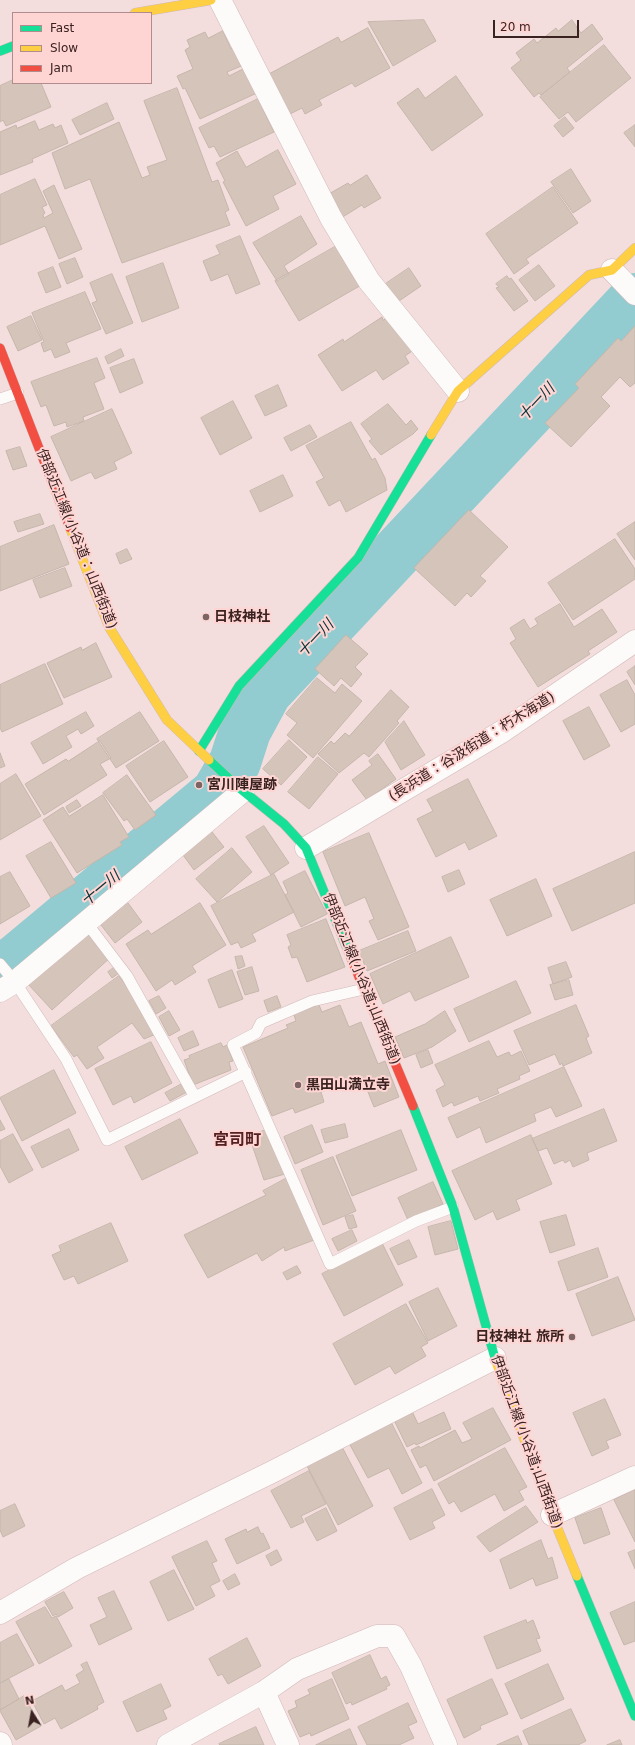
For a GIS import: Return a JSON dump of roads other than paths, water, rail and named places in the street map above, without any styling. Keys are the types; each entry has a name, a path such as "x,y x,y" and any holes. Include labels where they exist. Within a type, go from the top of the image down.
{"main road":[{"path":"138,12 211,0"},
{"path":"0,51 12,46"},
{"path":"199,751 240,686 358,558 458,391 589,275 612,270 635,248"},
{"name":"伊部近江線(小谷道：山西街道)","path":"0,348 109,627 166,720 240,788"},
{"name":"伊部近江線(小谷道;山西街道)","path":"240,788 284,824 306,848 313,862 364,989 384,1033 453,1207 495,1358 552,1515 635,1716"}],"street":[{"path":"220,0 334,224 369,281 458,391"},
{"path":"612,270 635,294"},
{"name":"(長浜道：谷汲街道：朽木海道)","path":"306,848 503,731 635,641"},
{"path":"8,983 86,922 240,788"},
{"path":"0,1613 78,1568 272,1472 495,1358"},
{"path":"552,1515 635,1477"},
{"path":"168,1745 264,1692 297,1669 377,1636 394,1636 411,1666 446,1745"},
{"path":"264,1692 288,1745"}],"lane":[{"path":"138,12 140,0"},
{"path":"0,400 18,393"},
{"path":"86,922 127,976 195,1097"},
{"path":"0,964 8,983 66,1058 107,1140 246,1072"},
{"path":"364,989 312,1001 262,1023 256,1033 233,1045 330,1264 416,1221 453,1207"}],"waterway":[{"name":"十一川","path":"0,972 19,958 217,793 235,762 245,731 266,692 635,299"}],"place":[{"name":"日枝神社","path":"206,617"},
{"name":"宮川陣屋跡","path":"199,785"},
{"name":"黒田山満立寺","path":"298,1085"},
{"name":"日枝神社 旅所","path":"572,1337"}],"district":[{"name":"宮司町","path":"237,1141"}]}
